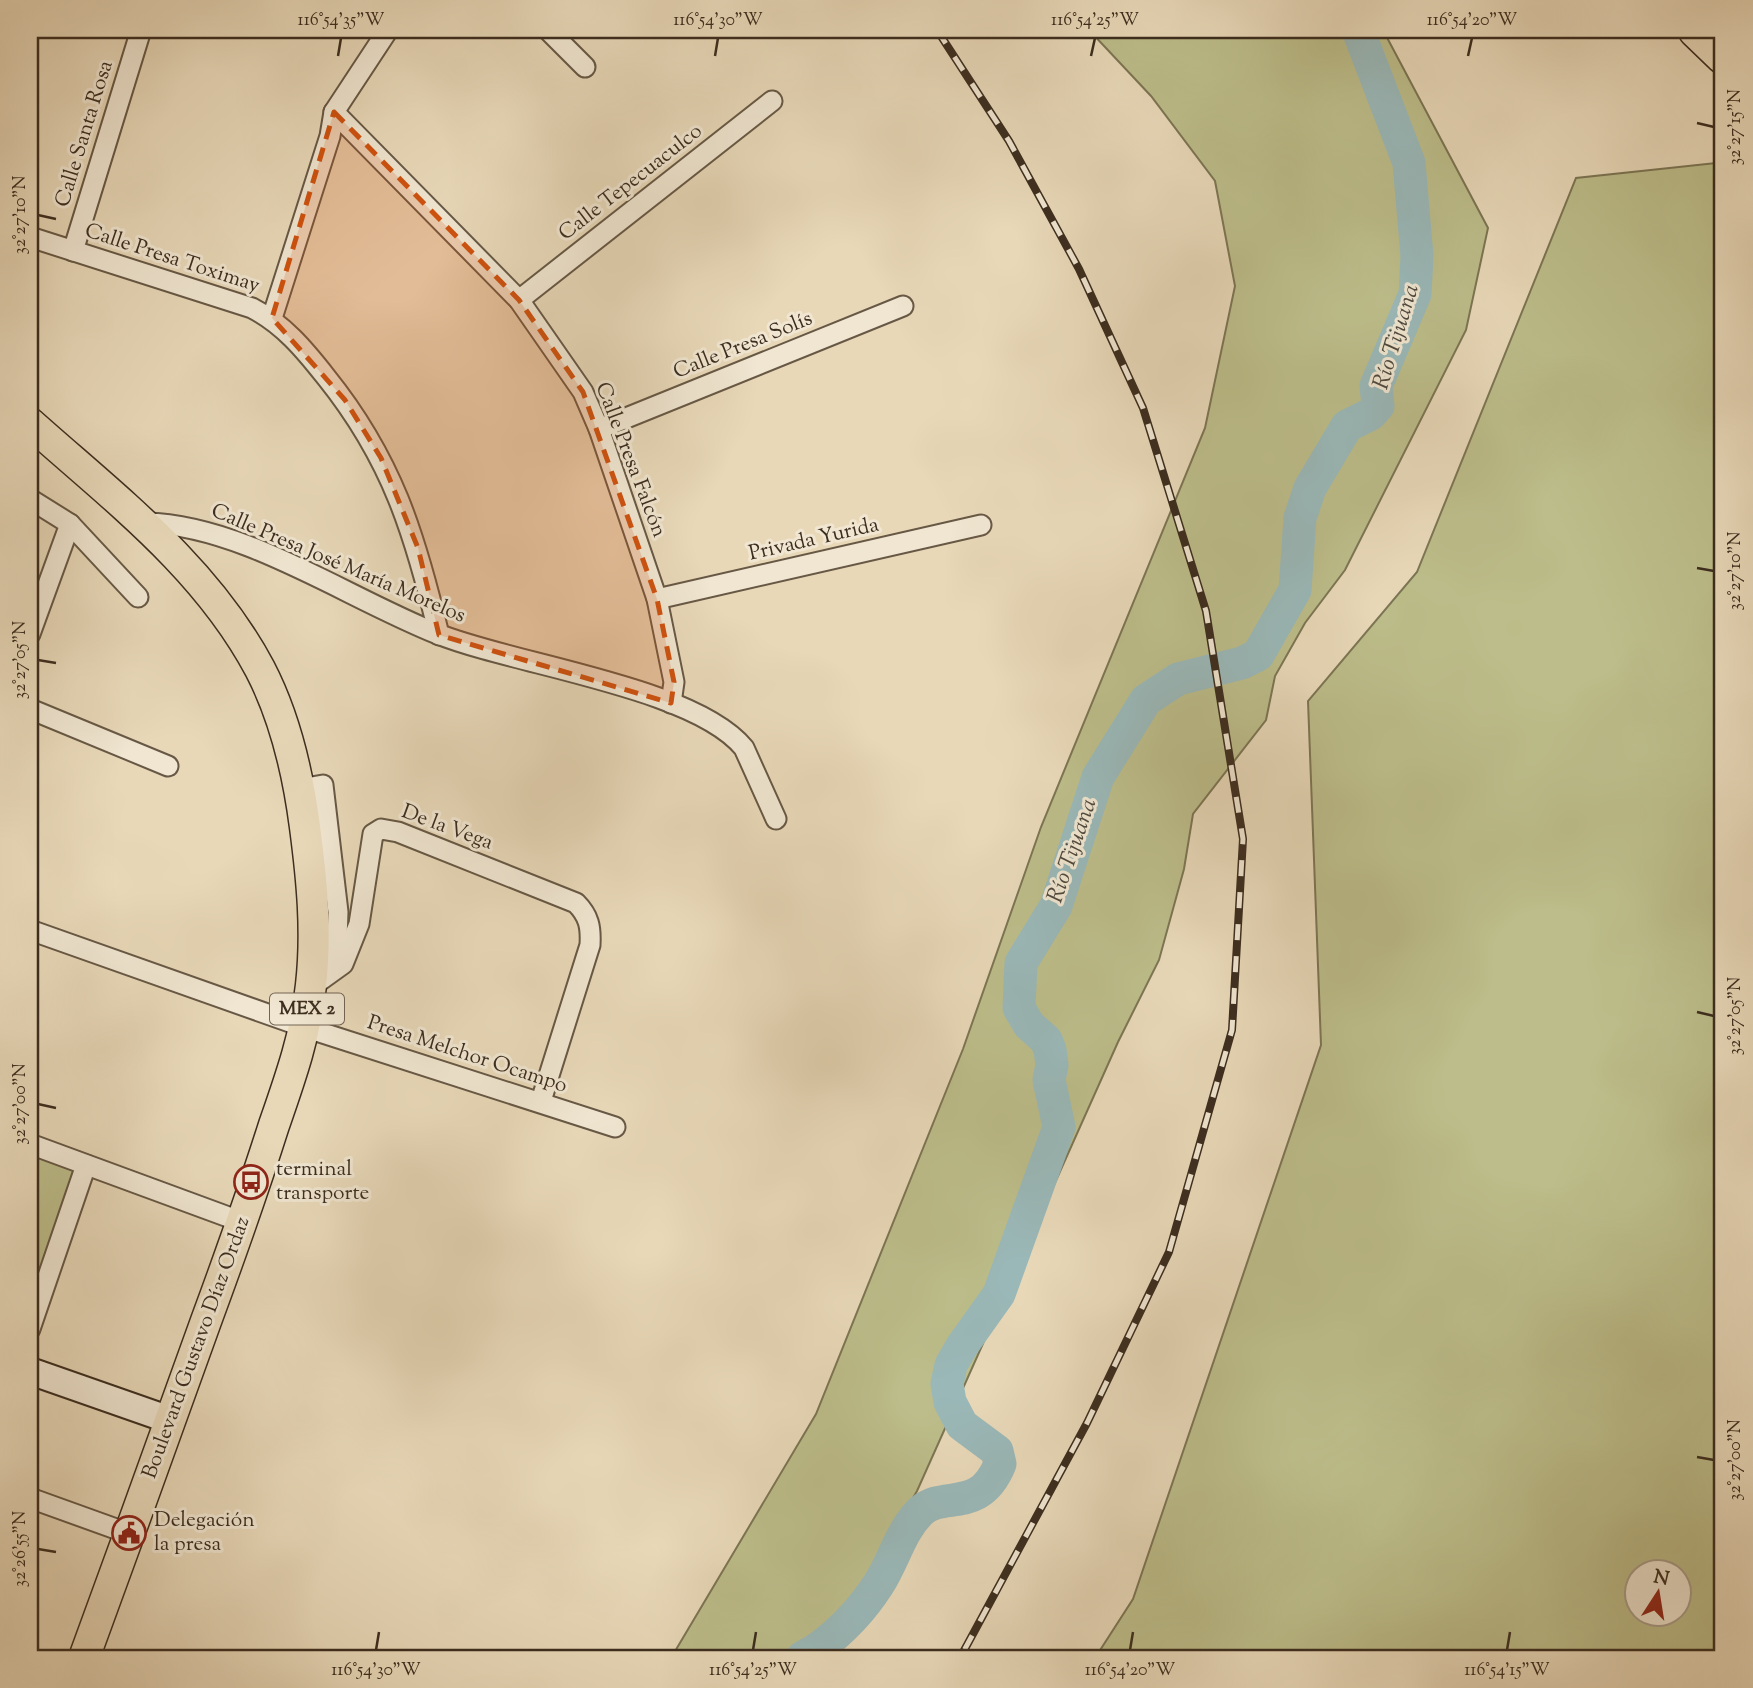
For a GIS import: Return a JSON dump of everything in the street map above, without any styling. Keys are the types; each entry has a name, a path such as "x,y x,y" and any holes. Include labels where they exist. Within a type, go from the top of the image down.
{"highway":[{"path":"1696,30 1723,56"}],"main road":[{"name":"Boulevard Gustavo Díaz Ordaz","path":"30,423 146,523 212,597 260,669 285,734 300,789 313,892 315,942 311,987 293,1070 242,1222 84,1658"}],"street":[{"name":"Calle Santa Rosa","path":"73,251 141,30"},
{"path":"272,318 330,136 334,112 388,30"},
{"path":"548,30 585,67"},
{"name":"Calle Tepecuaculco","path":"519,300 772,101"},
{"name":"Calle Presa Falcón","path":"334,112 519,300 570,370 599,429 657,599 674,682 671,702"},
{"name":"Calle Presa Toximay","path":"30,237 252,308 272,318 311,358 345,400 381,458 418,548 439,635"},
{"name":"Calle Presa Solís","path":"599,429 903,306"},
{"path":"30,499 70,524 138,597"},
{"name":"Calle Presa José María Morelos","path":"146,523 175,524 226,536 439,635 671,702 722,727 736,738 744,748 776,818"},
{"path":"30,634 70,524"},
{"name":"Privada Yurida","path":"657,599 981,525"},
{"path":"30,709 168,766"},
{"path":"300,789 323,785 338,912 336,969"},
{"name":"De la Vega","path":"311,987 343,964 359,924 373,834 381,830 398,832 576,903 586,913 591,928 590,945 541,1101"},
{"name":"Presa Melchor Ocampo","path":"30,930 304,1027 615,1127"},
{"path":"30,1144 242,1222"},
{"path":"30,1329 86,1165"},
{"path":"30,1371 170,1420"},
{"path":"30,1498 130,1534"}],"highlighted area":[{"path":"334,112 519,300 583,392 657,599 674,682 671,703 439,635 418,548 381,458 345,400 272,318"}],"green space":[{"path":"1089,30 1383,30 1488,228 1466,330 1345,570 1305,623 1275,676 1266,720 1193,814 1184,869 1159,960 1118,1042 917,1491 821,1658 671,1658 816,1414 963,1049 1041,827 1205,428 1235,286 1215,181 1151,96"},
{"path":"1716,163 1723,168 1723,1658 1095,1658 1133,1599 1321,1045 1308,701 1417,572 1576,178"},
{"path":"30,1152 78,1169 30,1308"}],"waterway":[{"name":"Río Tijuana","path":"802,1658 837,1633 866,1603 884,1576 902,1537 921,1511 940,1502 972,1496 992,1480 1000,1464 997,1451 962,1425 950,1402 947,1384 951,1365 999,1294 1059,1127 1049,1080 1052,1065 1050,1050 1046,1040 1029,1025 1019,1008 1021,963 1056,906 1098,777 1146,700 1178,679 1242,663 1258,655 1295,590 1300,518 1310,488 1347,426 1371,414 1378,406 1376,386 1415,294 1417,256 1409,163 1358,30"}],"railway":[{"path":"937,30 1009,141 1079,269 1143,408 1206,611 1243,839 1232,1030 1169,1252 1087,1423 960,1658"}],"place":[{"name":"terminal transporte","path":"251,1182"},
{"name":"Delegación la presa","path":"129,1533"}]}
